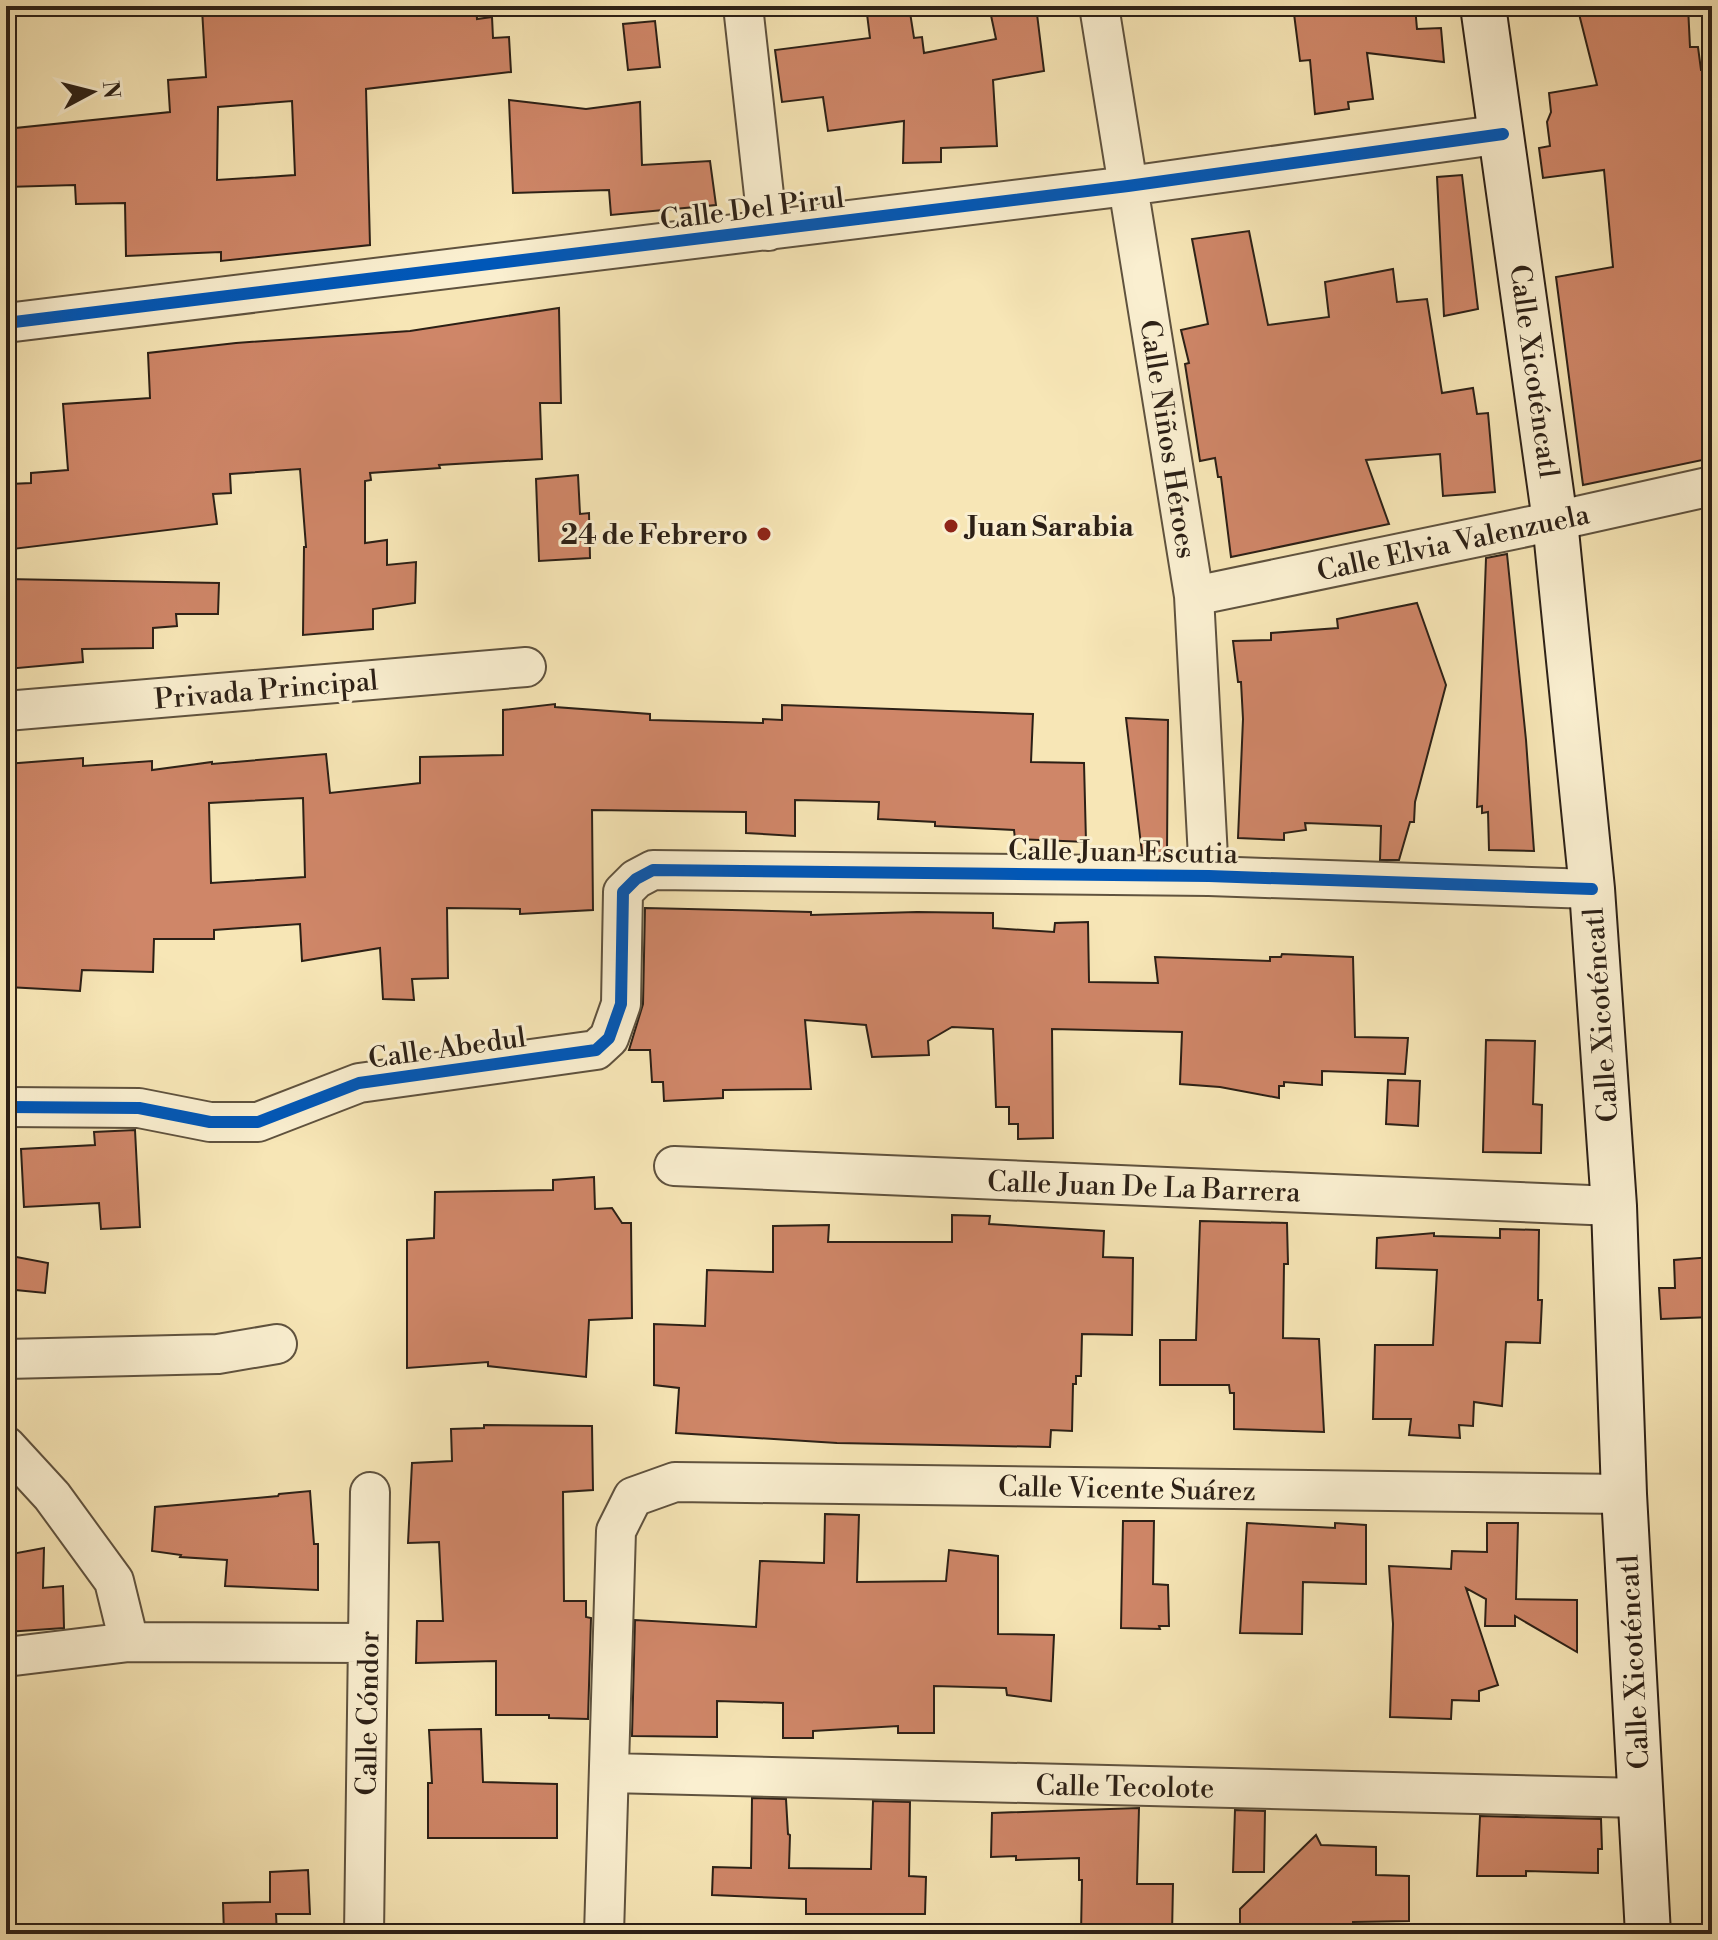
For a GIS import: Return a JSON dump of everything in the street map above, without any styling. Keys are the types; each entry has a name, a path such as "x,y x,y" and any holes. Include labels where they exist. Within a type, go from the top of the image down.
{"main road":[{"name":"Calle Xicoténcatl","path":"1483,6 1555,521 1592,889 1614,1206 1624,1494 1648,1934"}],"street":[{"path":"743,6 768,231"},
{"name":"Calle Niños Héroes","path":"1099,6 1194,596 1209,876"},
{"name":"Calle Del Pirul","path":"6,323 1128,186 1503,134"},
{"name":"Calle Elvia Valenzuela","path":"1194,596 1712,486"},
{"name":"Privada Principal","path":"6,711 526,667"},
{"name":"Calle Juan Escutia","path":"609,1038 621,1004 623,892 636,879 653,870 1209,876 1592,889"},
{"name":"Calle Abedul","path":"6,1107 139,1108 210,1122 258,1122 359,1083 596,1050 609,1038"},
{"name":"Calle Juan De La Barrera","path":"674,1166 1614,1206"},
{"path":"6,1359 218,1354 277,1344"},
{"path":"6,1446 52,1496 114,1581 129,1642"},
{"name":"Calle Vicente Suárez","path":"609,1773 616,1531 633,1497 675,1482 1624,1494"},
{"name":"Calle Cóndor","path":"364,1934 370,1492"},
{"path":"6,1657 129,1642 368,1643"},
{"path":"604,1934 609,1773"},
{"name":"Calle Tecolote","path":"609,1773 1641,1798"}],"building":[{"path":"229,6 476,6 477,19 492,17 493,38 509,37 511,72 366,89 370,245 221,261 221,252 126,256 125,203 76,204 75,185 6,187 6,129 170,112 168,80 206,77 202,9","holes":["292,101 295,175 217,180 218,107"]},
{"path":"866,6 909,6 914,38 922,37 924,53 996,39 989,6 1036,6 1044,71 993,80 997,146 941,148 941,162 903,163 904,121 828,131 823,97 782,102 775,50 870,38"},
{"path":"1293,6 1415,6 1417,29 1441,28 1444,62 1367,53 1373,99 1348,102 1349,109 1315,114 1310,60 1300,61"},
{"path":"1577,6 1688,6 1690,47 1698,47 1701,70 1712,69 1712,458 1583,485 1556,277 1613,267 1604,170 1543,178 1539,148 1550,146 1547,122 1551,112 1549,93 1597,85"},
{"path":"655,21 660,67 628,70 623,24"},
{"path":"509,100 586,109 640,102 642,165 710,161 716,205 611,215 609,190 513,193"},
{"path":"1462,175 1478,309 1444,316 1437,177"},
{"path":"1249,231 1268,325 1329,317 1325,282 1393,269 1397,302 1427,299 1442,393 1473,388 1477,414 1488,413 1495,492 1443,496 1440,454 1366,460 1389,524 1231,557 1221,477 1218,477 1215,458 1200,461 1185,364 1189,363 1181,330 1208,324 1192,239"},
{"path":"559,308 561,403 540,403 542,459 370,473 371,480 365,481 365,543 387,540 387,565 416,562 415,603 373,609 373,629 303,635 306,547 300,469 230,474 231,493 213,494 217,524 13,549 10,484 31,483 31,473 68,470 63,404 150,398 148,353 236,343 410,331"},
{"path":"578,475 580,514 589,513 590,558 539,561 536,479"},
{"path":"1507,554 1534,851 1489,850 1488,812 1482,813 1482,806 1477,807 1486,558"},
{"path":"6,579 219,583 218,614 176,614 177,626 153,628 153,648 82,649 83,662 7,669"},
{"path":"1417,603 1446,685 1415,802 1414,822 1410,822 1399,860 1380,860 1381,826 1305,823 1306,830 1284,833 1284,840 1238,838 1243,719 1241,682 1238,682 1233,641 1271,640 1271,633 1338,628 1337,619"},
{"path":"555,704 555,707 650,714 650,720 763,723 763,719 782,720 782,705 1033,714 1031,762 1084,763 1086,842 1015,839 1014,830 878,819 879,802 795,800 795,836 746,833 746,812 592,810 593,910 520,914 520,909 447,908 448,978 412,979 414,1000 383,999 380,948 302,961 300,924 214,930 214,939 154,939 153,972 82,970 80,991 8,987 12,888 8,888 11,828 6,828 6,764 83,758 83,766 152,761 152,770 212,762 326,754 330,793 420,783 420,757 503,755 503,710","holes":["303,798 305,877 211,883 209,803"]},
{"path":"1126,718 1168,720 1167,854 1142,853"},
{"path":"645,908 811,912 811,915 993,913 993,928 1054,932 1055,923 1088,922 1089,982 1158,983 1155,957 1270,961 1270,957 1281,957 1282,954 1353,957 1355,1037 1408,1038 1405,1074 1322,1071 1322,1085 1284,1082 1284,1086 1279,1086 1279,1098 1220,1087 1180,1084 1182,1032 1052,1029 1053,1138 1018,1139 1018,1124 1009,1124 1009,1107 996,1107 993,1029 952,1027 928,1041 929,1055 872,1057 866,1025 805,1020 811,1089 723,1090 723,1098 664,1101 663,1082 652,1082 650,1050 629,1050 643,1004"},
{"path":"1486,1040 1535,1041 1533,1104 1542,1105 1541,1153 1483,1152"},
{"path":"1388,1080 1420,1081 1418,1126 1386,1124"},
{"path":"135,1130 140,1227 101,1229 99,1203 24,1207 21,1149 95,1145 94,1132"},
{"path":"594,1177 595,1209 612,1208 622,1223 631,1223 632,1318 589,1320 586,1377 488,1366 488,1362 407,1368 407,1240 434,1238 435,1192 553,1190 553,1180"},
{"path":"952,1215 990,1216 989,1224 1104,1231 1103,1257 1133,1258 1132,1335 1082,1334 1081,1376 1076,1376 1076,1384 1073,1384 1072,1431 1051,1430 1050,1447 837,1443 676,1433 679,1388 654,1385 654,1324 705,1326 707,1270 773,1272 773,1226 829,1225 828,1242 952,1242"},
{"path":"1200,1221 1287,1223 1288,1264 1284,1264 1283,1338 1319,1339 1324,1432 1234,1429 1234,1393 1230,1393 1229,1385 1160,1385 1160,1340 1196,1340"},
{"path":"1500,1229 1539,1230 1538,1300 1542,1300 1540,1343 1506,1342 1502,1406 1474,1402 1473,1426 1459,1425 1460,1438 1409,1435 1411,1419 1373,1419 1375,1345 1433,1345 1437,1270 1376,1268 1377,1238 1434,1233 1434,1236 1500,1238"},
{"path":"6,1255 48,1263 45,1293 6,1289"},
{"path":"1712,1257 1712,1317 1661,1319 1659,1288 1675,1288 1674,1260"},
{"path":"484,1425 592,1426 593,1490 563,1492 564,1601 586,1601 586,1617 591,1618 588,1719 496,1715 496,1661 416,1663 417,1621 443,1621 439,1542 408,1543 412,1463 452,1461 451,1429 484,1428"},
{"path":"310,1491 314,1544 318,1544 318,1590 225,1586 227,1560 180,1557 152,1551 155,1507"},
{"path":"825,1514 859,1515 857,1582 946,1581 949,1550 998,1556 998,1634 1054,1635 1051,1701 1007,1695 1006,1688 934,1686 934,1733 898,1733 898,1726 813,1731 813,1738 783,1738 783,1703 717,1701 717,1737 632,1736 635,1620 756,1627 760,1561 824,1563"},
{"path":"1123,1521 1154,1521 1153,1584 1168,1585 1169,1626 1159,1626 1160,1629 1121,1628"},
{"path":"1247,1523 1335,1528 1335,1523 1366,1525 1366,1584 1303,1582 1302,1634 1240,1633"},
{"path":"1487,1523 1518,1523 1516,1599 1577,1600 1577,1652 1515,1616 1515,1626 1485,1626 1486,1599 1466,1588 1498,1685 1479,1691 1479,1701 1452,1700 1451,1719 1390,1717 1393,1624 1389,1566 1451,1569 1452,1551 1487,1552"},
{"path":"44,1548 43,1588 63,1586 64,1628 6,1632 6,1555"},
{"path":"481,1729 483,1782 557,1784 557,1838 428,1838 428,1783 432,1783 429,1730"},
{"path":"752,1798 786,1799 790,1835 789,1868 871,1869 873,1801 910,1802 909,1876 926,1877 925,1914 806,1914 806,1899 712,1895 713,1867 751,1868"},
{"path":"1139,1808 1137,1884 1173,1884 1172,1934 1081,1934 1082,1880 1079,1880 1079,1858 1016,1860 1016,1856 991,1857 992,1813"},
{"path":"1235,1810 1265,1811 1264,1872 1233,1872"},
{"path":"1480,1816 1601,1819 1602,1849 1598,1849 1598,1873 1526,1871 1526,1876 1477,1876"},
{"path":"1316,1835 1321,1845 1376,1847 1376,1875 1409,1876 1409,1921 1353,1922 1353,1934 1240,1934 1240,1909"},
{"path":"308,1870 310,1914 276,1914 277,1934 224,1934 223,1903 270,1902 270,1872"}],"cycle path":[{"path":"6,323 1128,186 1503,134"},
{"path":"6,1107 139,1108 210,1122 258,1122 359,1083 596,1050 609,1038 621,1004 623,892 636,879 653,870 1209,876 1592,889"}],"place":[{"name":"Juan Sarabia","path":"951,526"},
{"name":"24 de Febrero","path":"764,534"}]}
